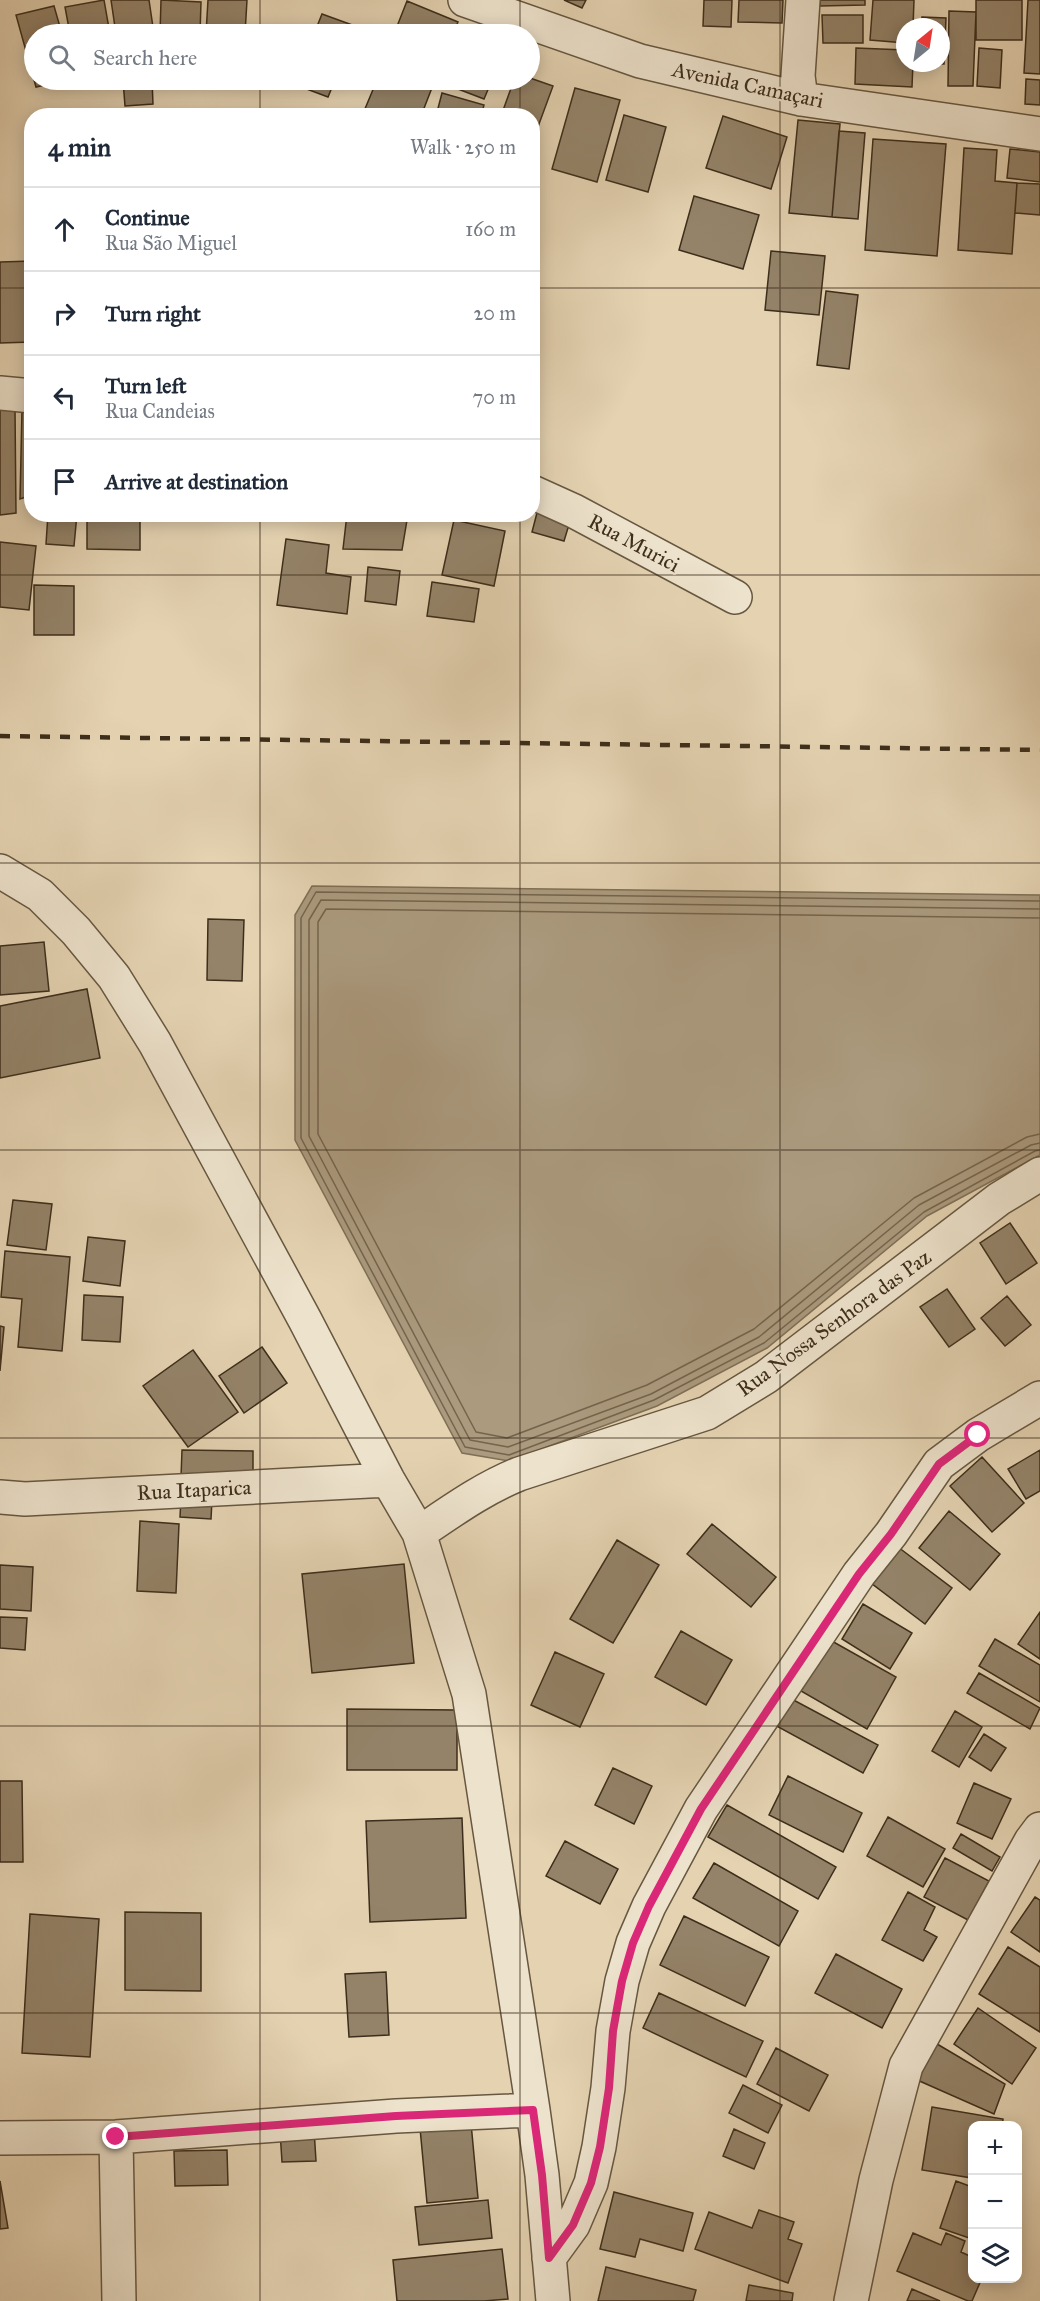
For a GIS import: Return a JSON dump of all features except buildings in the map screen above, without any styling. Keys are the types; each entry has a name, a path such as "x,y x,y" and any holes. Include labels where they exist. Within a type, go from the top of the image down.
{"street":[{"name":"Avenida Camaçari","path":"465,0 534,24"},
{"path":"801,99 798,76 803,0"},
{"name":"Avenida Camaçari","path":"540,26 640,61 801,99 1040,134"},
{"path":"0,393 24,395"},
{"name":"Rua Murici","path":"540,496 574,511 735,597"},
{"path":"0,872 40,895 76,931 114,977 172,1073 388,1480 419,1533 469,1694 542,2175 553,2301"},
{"name":"Rua Nossa Senhora das Paz","path":"419,1533 473,1495 494,1484 707,1413 766,1377 999,1199 1040,1174"},
{"path":"549,2258 573,2225 591,2183 600,2147 609,2088 615,2021 622,1981 633,1943 649,1906 701,1809 859,1574 891,1534 939,1464 978,1435 1040,1398"},
{"name":"Rua Itaparica","path":"0,1497 25,1499 388,1480"},
{"path":"851,2301 876,2180 906,2066 1025,1851 1040,1829"},
{"path":"0,2138 116,2137 384,2117 533,2110"},
{"path":"116,2137 119,2301"}],"water":[{"path":"312,886 1040,895 1040,1155 927,1216 767,1348 657,1406 509,1461 462,1453 295,1140 295,915"}],"railway":[{"path":"0,736 1040,750"}],"route":[{"path":"116,2137 396,2116 533,2110 542,2175 549,2258 573,2225 591,2183 600,2147 609,2088 613,2031 622,1981 633,1943 649,1906 701,1809 859,1574 891,1534 939,1464 978,1435"}]}
